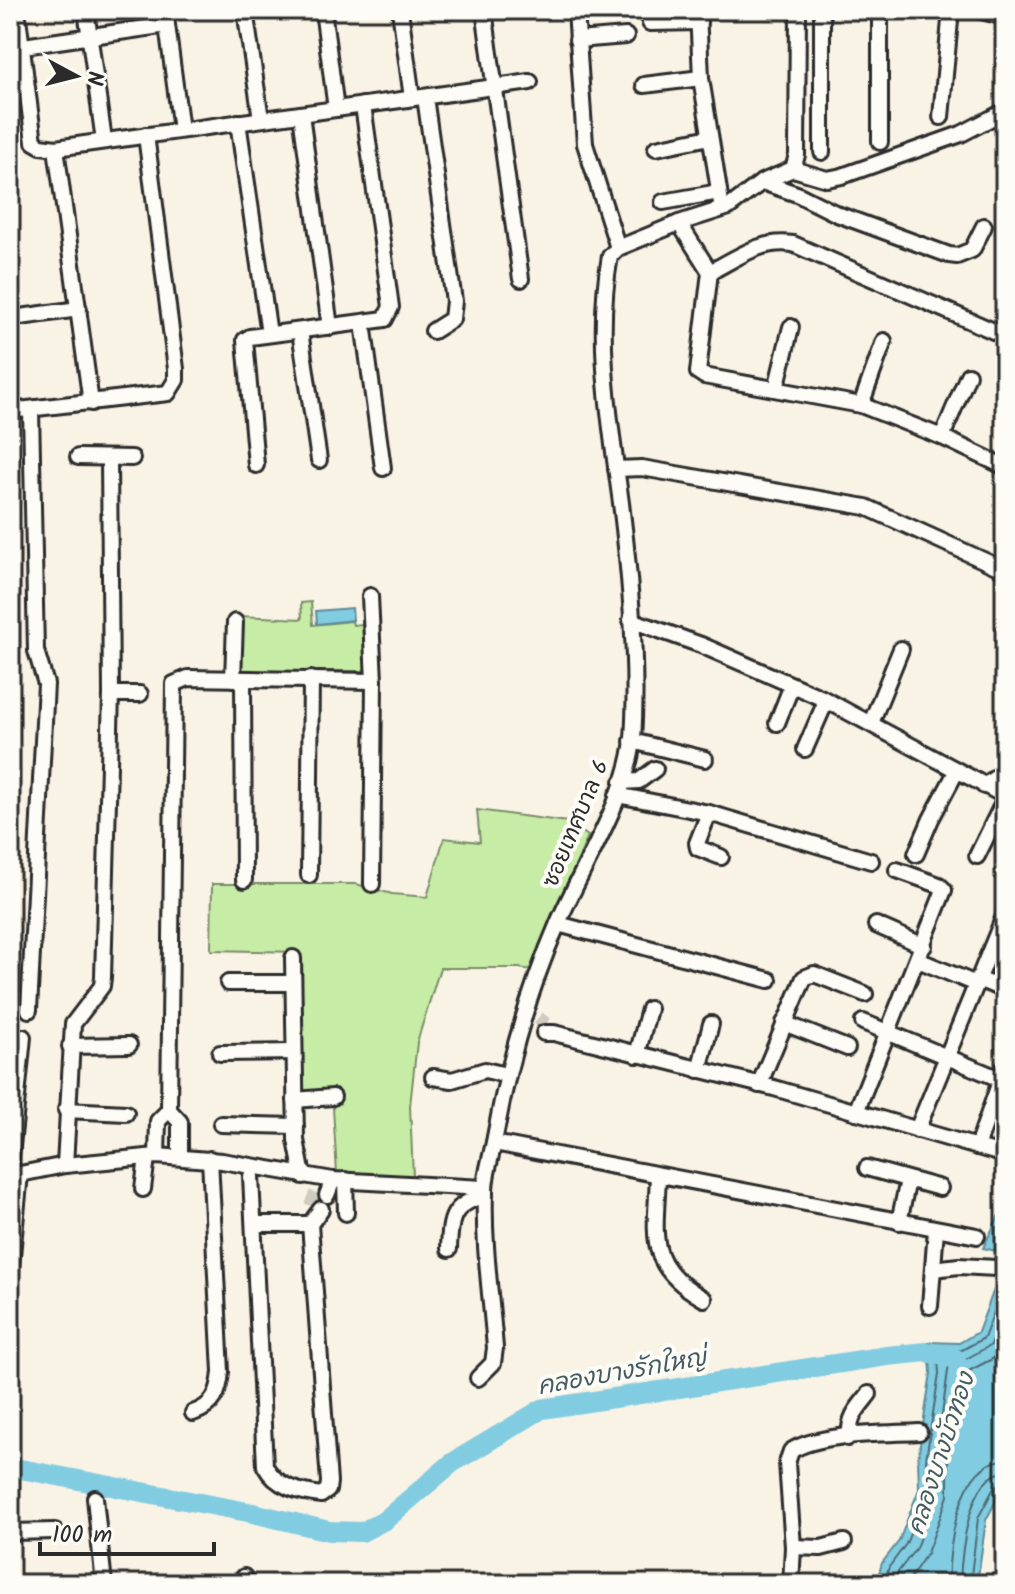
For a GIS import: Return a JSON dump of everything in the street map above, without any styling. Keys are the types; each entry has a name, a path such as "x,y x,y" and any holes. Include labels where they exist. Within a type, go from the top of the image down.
{"street":[{"path":"17,10 16,47 34,142 41,146 56,148 530,82"},
{"path":"86,10 104,141"},
{"path":"245,10 261,119"},
{"path":"323,10 336,109"},
{"path":"400,10 454,301 452,319 433,331"},
{"path":"484,10 521,279"},
{"path":"576,10 585,144 618,248 722,209 762,182 800,171 827,179 842,176 961,134 1005,111"},
{"path":"797,194 800,171 797,155 798,10"},
{"path":"822,10 822,152"},
{"path":"880,10 880,142"},
{"path":"941,117 951,10"},
{"path":"978,10 1005,17"},
{"path":"650,23 699,16 701,78 722,209"},
{"path":"16,47 90,36 166,18 181,130"},
{"path":"577,40 626,36"},
{"path":"644,85 701,78"},
{"path":"256,465 244,345 250,337 385,319 391,307 363,105"},
{"path":"301,114 330,327"},
{"path":"238,122 269,334"},
{"path":"10,411 168,393 176,380 146,135"},
{"path":"656,148 710,137"},
{"path":"56,148 91,403"},
{"path":"762,182 797,194 837,214 949,255 957,256 972,250 984,226"},
{"path":"663,202 719,192"},
{"path":"679,223 710,272 698,372 704,376 861,405 942,437 1005,467"},
{"path":"710,272 763,244 793,244 1005,336"},
{"name":"ซอยเทศบาล 6","path":"478,1378 493,1363 495,1348 484,1192 506,1075 539,1029 526,1008 558,924 619,788 632,741 631,620 606,378 604,324 606,276 610,256 618,248"},
{"path":"20,317 79,309"},
{"path":"363,323 383,468"},
{"path":"776,389 791,327"},
{"path":"300,331 319,460"},
{"path":"861,405 884,341"},
{"path":"942,437 968,375"},
{"path":"29,1010 46,684 36,651 31,410"},
{"path":"78,457 132,458"},
{"path":"65,1165 73,1024 102,986 103,977 111,694 109,458"},
{"path":"616,469 642,468 866,507 1005,570"},
{"path":"370,596 374,681 372,884"},
{"path":"631,620 701,645 826,701 1005,798 977,856"},
{"path":"235,622 244,880"},
{"path":"871,723 901,649"},
{"path":"180,1157 180,1122 169,1110 174,684 188,678 374,681"},
{"path":"309,875 311,679"},
{"path":"777,723 792,685"},
{"path":"111,694 140,694"},
{"path":"805,749 826,701"},
{"path":"632,741 705,759"},
{"path":"619,788 645,778 655,769"},
{"path":"984,786 1005,771"},
{"path":"916,854 956,772"},
{"path":"619,788 871,861"},
{"path":"709,813 697,843 698,848 721,857"},
{"path":"856,1112 944,890 939,885 897,870"},
{"path":"917,1130 1005,914"},
{"path":"558,924 769,980"},
{"path":"876,925 977,982 1005,990"},
{"path":"293,958 296,1126 303,1176"},
{"path":"759,1085 808,974 865,994"},
{"path":"228,983 293,983"},
{"path":"526,1008 539,1029 759,1085 1005,1155"},
{"path":"637,1055 649,1009"},
{"path":"863,1022 945,1057 1003,1073 977,1147"},
{"path":"784,1023 847,1048"},
{"path":"699,1070 711,1024"},
{"path":"10,1275 13,1172 23,1037"},
{"path":"70,1046 129,1045"},
{"path":"220,1053 293,1052"},
{"path":"433,1077 452,1080 485,1070 506,1075"},
{"path":"295,1100 333,1097"},
{"path":"66,1110 126,1113"},
{"path":"143,1189 158,1121 169,1110"},
{"path":"221,1124 296,1126"},
{"path":"494,1143 977,1236"},
{"path":"13,1172 152,1156 180,1157 210,1159 303,1176 484,1192"},
{"path":"193,1413 206,1409 219,1386 221,1372 210,1159"},
{"path":"867,1168 940,1188"},
{"path":"658,1175 655,1245 665,1268 682,1286 704,1299"},
{"path":"251,1176 265,1466 270,1476 280,1483 298,1491 321,1495 328,1490 329,1482 316,1208 333,1179"},
{"path":"333,1179 346,1213"},
{"path":"899,1222 908,1180"},
{"path":"449,1249 453,1213 484,1192"},
{"path":"254,1224 316,1208"},
{"path":"930,1306 936,1229"},
{"path":"933,1269 959,1266 996,1268"},
{"path":"847,1438 856,1410 869,1394"},
{"path":"791,1584 793,1547 787,1463 791,1451 802,1444 919,1432"},
{"path":"95,1498 104,1584"},
{"path":"10,1532 55,1531"},
{"path":"793,1547 821,1548 844,1542"}],"green space":[{"path":"311,602 313,625 352,621 353,625 362,624 366,668 362,671 242,671 239,665 240,616 302,619 301,603"},
{"path":"477,810 568,822 588,836 532,970 440,968 417,1042 410,1106 413,1177 337,1174 332,1091 302,1094 299,952 211,950 212,884 356,884 392,894 427,897 444,838 480,842"}],"water":[{"path":"352,608 353,620 317,624 316,611"},
{"path":"1005,1203 1005,1253 983,1248"},
{"name":"คลองบางบัวทอง","path":"1005,1260 1005,1484 986,1520 977,1584 876,1584 882,1563 899,1541 919,1489 918,1458 931,1373 929,1342 959,1343 978,1332"}],"waterway":[{"name":"คลองบางรักใหญ่","path":"10,1467 253,1513 329,1531 362,1532 385,1520 452,1463 542,1409 887,1356 927,1352 956,1359"}],"tunnel":[{"path":"538,1018 546,1024"},
{"path":"311,1206 316,1193"}]}
